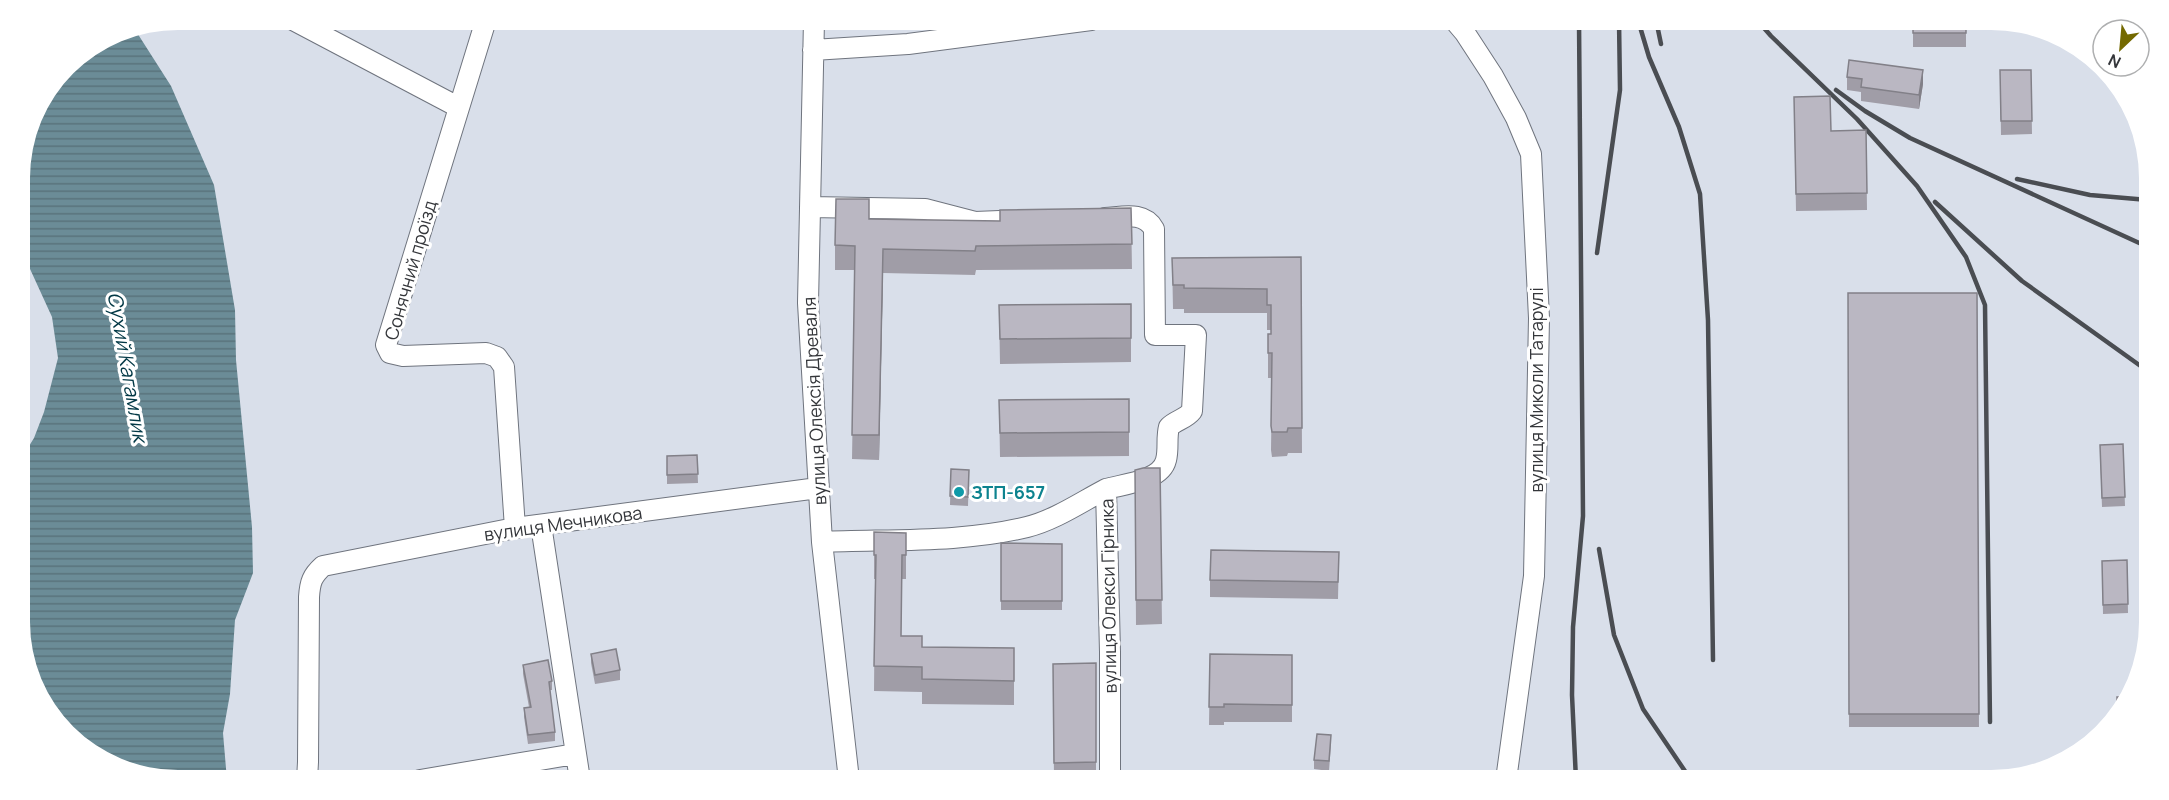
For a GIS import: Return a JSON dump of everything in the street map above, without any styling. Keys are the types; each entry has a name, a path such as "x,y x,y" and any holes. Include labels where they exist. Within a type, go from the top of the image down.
{"street":[{"path":"312,30 458,107"},
{"name":"Сонячний проїзд","path":"483,30 386,345 390,353 403,356 486,353 497,357 504,368 515,528"},
{"name":"вулиця Олексія Древаля","path":"814,30 808,303 822,542 848,770"},
{"path":"813,50 908,44 1015,30"},
{"name":"вулиця Миколи Татарулі","path":"1461,30 1487,68 1516,118 1531,154 1539,318 1534,576 1507,770"},
{"path":"810,207 926,209 975,222 1047,220"},
{"path":"1082,219 1140,217 1149,221 1154,229 1155,335 1196,335 1192,411 1187,417 1169,427 1167,458 1162,470 1151,476 1106,489"},
{"name":"вулиця Мечникова","path":"308,770 310,583 313,575 323,566 515,528 818,488"},
{"name":"вулиця Олекси Гірника","path":"822,542 993,533 1029,526 1057,515 1106,489 1110,770"},
{"path":"541,525 578,770"},
{"path":"480,770 575,754"}],"water":[{"name":"Сухий Кагамлик","path":"139,35 171,86 214,185 235,310 236,360 252,527 253,573 235,620 230,694 223,733 226,770 159,769 113,755 80,733 67,720 45,687 38,670 31,641 30,622 30,444 44,412 58,358 52,317 30,269 30,168 35,140 50,104 73,73 104,50"}],"building":[{"path":"1913,30 1966,30 1966,33 1913,33"},
{"path":"1849,60 1923,70 1919,95 1861,87 1862,79 1847,77"},
{"path":"2000,70 2031,70 2032,121 2001,121"},
{"path":"1830,96 1831,131 1866,130 1867,193 1796,194 1794,97"},
{"path":"836,199 869,199 869,219 1000,221 1000,210 1131,208 1132,244 976,246 975,251 883,249 879,435 852,435 855,246 835,245"},
{"path":"1301,257 1302,428 1288,428 1287,432 1272,432 1272,353 1268,353 1268,334 1271,334 1271,305 1267,305 1267,289 1184,288 1184,285 1173,285 1172,258"},
{"path":"1848,293 1977,293 1979,714 1849,714"},
{"path":"1131,304 1131,338 1000,339 999,305"},
{"path":"1129,399 1129,432 1000,433 999,400"},
{"path":"2123,444 2125,497 2102,498 2100,445"},
{"path":"697,455 698,474 667,475 667,456"},
{"path":"1160,468 1162,600 1136,600 1135,470"},
{"name":"ЗТП-657","path":"951,469 969,470 968,497 950,496"},
{"path":"874,532 906,533 906,555 902,555 901,636 922,636 922,647 1014,648 1014,681 922,679 922,667 874,666 876,555 874,555"},
{"path":"1001,543 1062,544 1062,601 1001,601"},
{"path":"1211,550 1339,552 1338,582 1210,580"},
{"path":"2127,560 2128,604 2103,605 2102,561"},
{"path":"616,649 620,670 595,675 591,654"},
{"path":"1210,654 1292,655 1292,705 1224,704 1224,707 1209,707"},
{"path":"548,660 552,681 549,682 555,732 528,735 524,708 531,707 523,665"},
{"path":"1096,663 1096,762 1054,763 1053,664"},
{"path":"1317,734 1331,735 1329,761 1314,760"}],"railway":[{"path":"1576,770 1572,695 1573,627 1583,516 1579,30"},
{"path":"1597,253 1620,90 1619,30"},
{"path":"1641,30 1649,57 1679,127 1700,194 1708,320 1713,660"},
{"path":"1658,30 1661,44"},
{"path":"1766,30 1857,119 1917,186 1966,257 1985,305 1990,722"},
{"path":"1836,90 1865,111 1910,138 2139,243"},
{"path":"2017,179 2090,195 2139,199"},
{"path":"1935,202 2022,281 2139,365"},
{"path":"1599,549 1614,635 1643,709 1684,770"}],"place":[{"name":"ЗТП-657","path":"959,492"}]}
